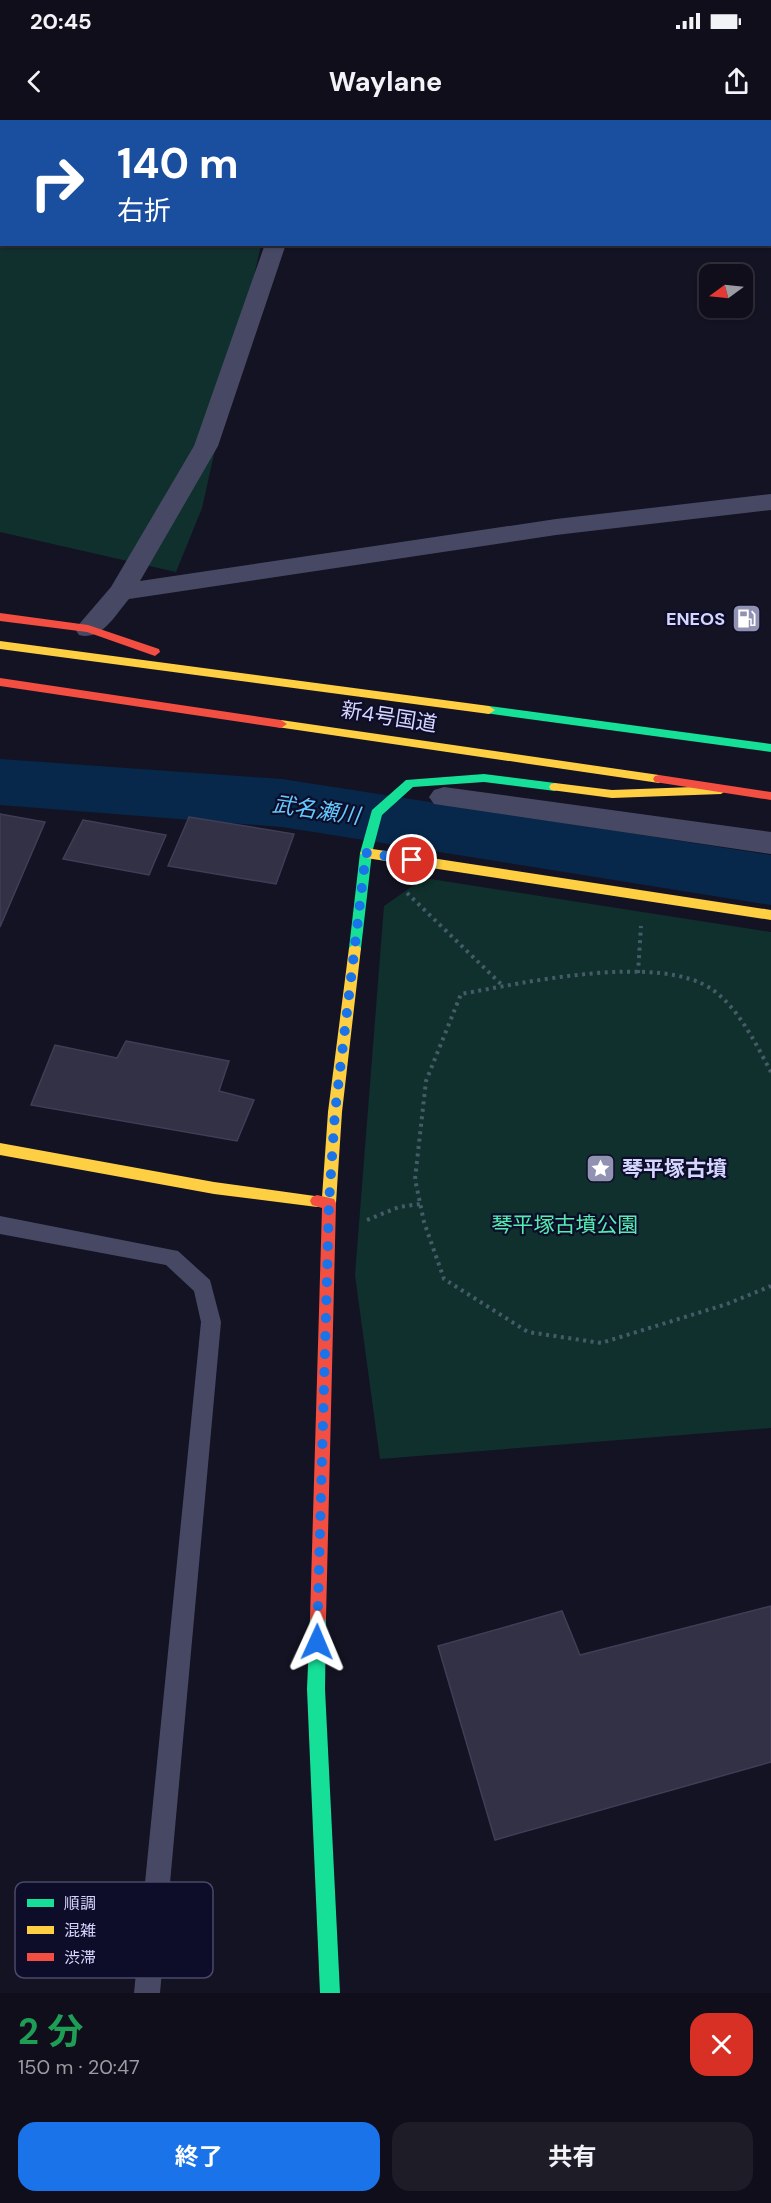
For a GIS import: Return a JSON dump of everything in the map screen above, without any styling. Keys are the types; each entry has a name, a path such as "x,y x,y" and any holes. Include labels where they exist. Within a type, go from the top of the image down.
{"main road":[{"path":"0,616 88,629 222,676"},
{"name":"新4号国道","path":"0,645 771,748"},
{"name":"新4号国道","path":"0,682 204,710 771,796"},
{"path":"34,701 204,710"},
{"path":"330,1993 316,1689 327,1236 335,1112 366,853 376,813 410,783 484,778 612,794 728,790"},
{"path":"366,853 771,915"},
{"path":"0,1149 214,1188 329,1203"}],"street":[{"path":"88,629 121,592 206,446 275,246"},
{"path":"121,592 556,527 771,502"},
{"path":"444,797 771,843"}],"lane":[{"path":"0,1225 171,1257 203,1286 211,1322 158,1882"},
{"path":"147,1993 148,1978"}],"path":[{"path":"366,853 503,987"},
{"path":"638,973 644,896"},
{"path":"771,1072 751,1034 712,989 684,975 615,971 461,994 426,1081 415,1179 424,1222 444,1279 528,1332 601,1343 727,1304 771,1286"},
{"path":"327,1236 399,1207 420,1204"}],"green space":[{"path":"0,246 261,246 202,508 176,572 0,532"},
{"name":"琴平塚古墳公園","path":"424,878 771,932 771,1428 380,1459 355,1275 384,906"}],"building":[{"path":"0,814 45,822 0,927"},
{"path":"189,817 294,834 276,884 168,866"},
{"path":"83,820 166,835 149,875 63,859"},
{"path":"126,1041 229,1061 219,1091 254,1100 237,1141 31,1105 55,1045 117,1058"},
{"path":"771,1606 771,1762 495,1840 438,1646 562,1611 580,1655"}],"waterway":[{"name":"武名瀬川","path":"0,782 282,803 771,880"}],"traffic: fast":[{"path":"489,710 771,748"},
{"path":"355,948 366,853 376,813 410,783 484,778 555,787"},
{"path":"318,1618 316,1689 330,1993"}],"traffic: slow":[{"path":"0,645 489,710"},
{"path":"281,724 659,779"},
{"path":"555,787 612,794 721,790"},
{"path":"366,853 771,915"},
{"path":"329,1203 335,1112 355,948"},
{"path":"0,1149 214,1188 317,1201"}],"traffic: jam":[{"path":"0,617 88,629 155,652"},
{"path":"0,682 281,724"},
{"path":"659,779 771,796"},
{"path":"317,1201 329,1203 318,1618"}],"place":[{"name":"ENEOS","path":"746,619"},
{"name":"琴平塚古墳","path":"601,1169"}],"route":[{"path":"317,1642 329,1203 335,1112 366,853 412,860"}]}
